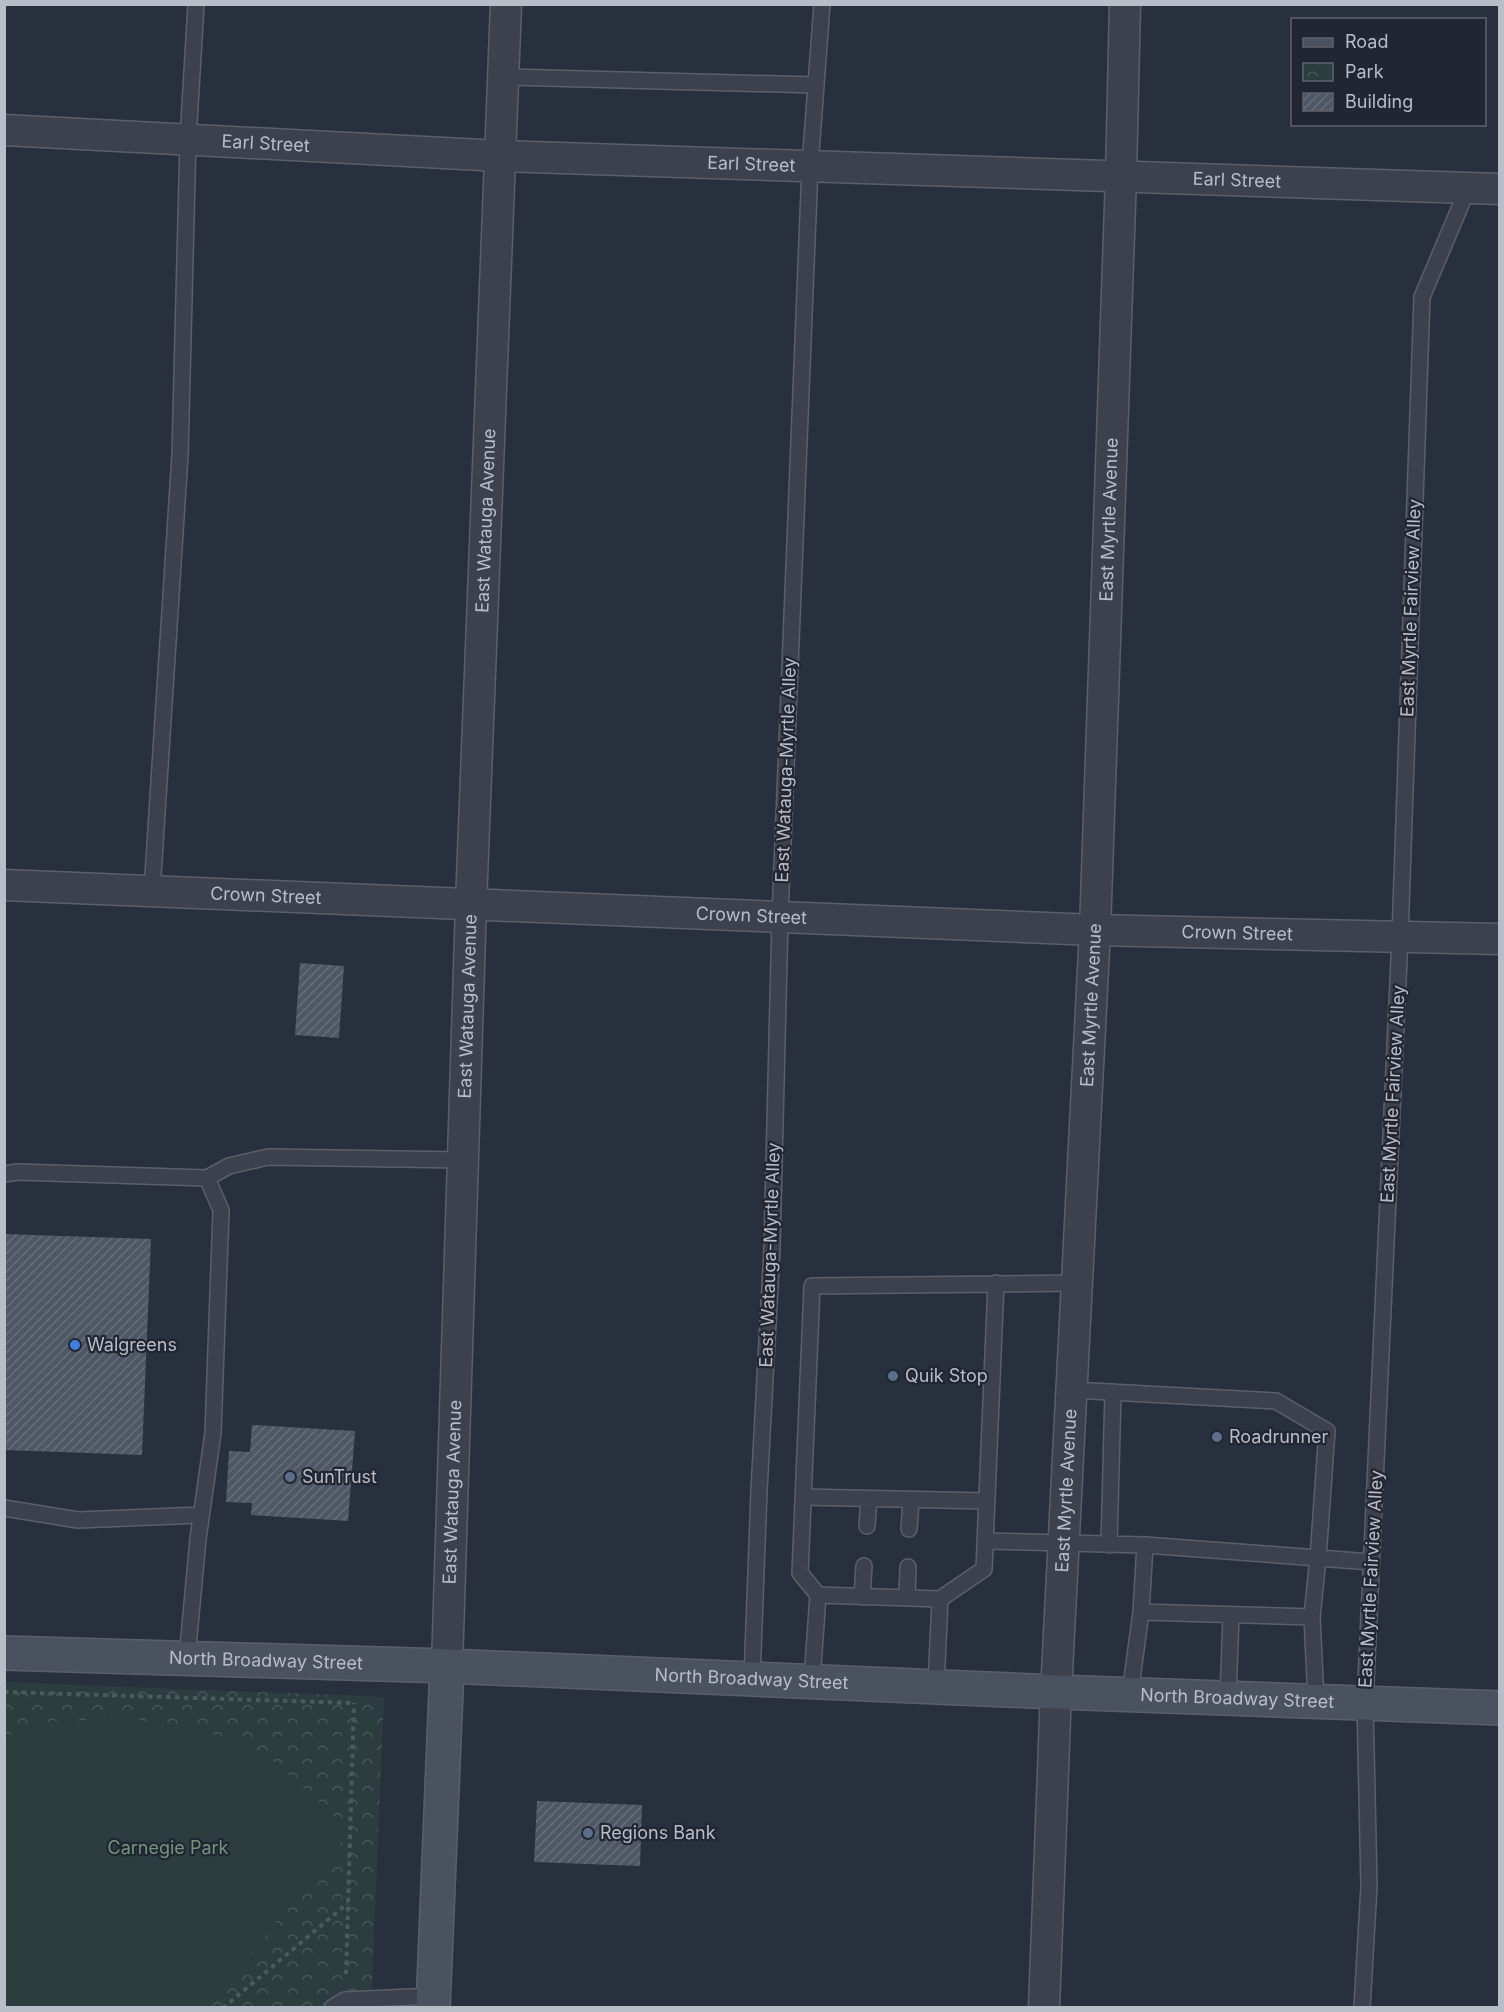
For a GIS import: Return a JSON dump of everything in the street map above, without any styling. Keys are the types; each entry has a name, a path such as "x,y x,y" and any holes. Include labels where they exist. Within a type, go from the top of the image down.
{"street":[{"name":"East Watauga Avenue","path":"433,2002 447,1666 471,904 506,4"},
{"name":"East Myrtle Avenue","path":"1044,2007 1056,1692 1095,930 1125,4"},
{"name":"Earl Street","path":"4,130 501,156 1500,189"},
{"name":"Crown Street","path":"4,885 1095,930 1500,939"},
{"name":"North Broadway Street","path":"4,1653 447,1666 1500,1708"}],"lane":[{"path":"152,891 180,455 188,140 196,4"},
{"name":"East Watauga-Myrtle Alley","path":"752,1679 772,1248 780,917 810,166 822,4"},
{"path":"504,77 816,86"},
{"name":"East Myrtle Fairview Alley","path":"1362,2007 1369,1886 1365,1703 1400,937 1422,297 1467,188"},
{"path":"4,1174 18,1172 207,1178 229,1166 268,1157 463,1160"},
{"path":"187,1658 201,1515 213,1433 222,1210 207,1178"},
{"path":"818,1595 940,1599 984,1569 996,1283"},
{"path":"812,1680 818,1595 800,1573 812,1286 1077,1283"},
{"path":"1072,1390 1276,1401 1327,1431 1312,1617 1316,1701"},
{"path":"1109,1545 1113,1392"},
{"path":"803,1497 987,1502"},
{"path":"867,1526 869,1499"},
{"path":"909,1529 911,1500"},
{"path":"4,1508 78,1520 201,1515"},
{"path":"985,1541 1145,1545 1371,1562"},
{"path":"1130,1694 1141,1612 1145,1545"},
{"path":"862,1597 864,1566"},
{"path":"907,1597 908,1567"},
{"path":"936,1686 940,1599"},
{"path":"1141,1612 1312,1617"},
{"path":"1228,1698 1231,1615"},
{"path":"339,2004 433,2002"}],"path":[{"path":"339,2004 348,1903 356,1663"},
{"path":"4,1692 354,1703"},
{"path":"223,2007 348,1903"}],"green space":[{"name":"Carnegie Park","path":"5,1682 384,1697 371,2007 5,2008"},
{"name":"Carnegie Park","path":"123,1718 203,1730 273,1761 350,1831 241,1965 195,2007 10,2007 4,2002 5,1737 47,1722"}],"building":[{"path":"300,963 344,966 339,1038 295,1035"},
{"name":"Walgreens","path":"4,1234 151,1239 142,1455 4,1450"},
{"name":"SunTrust","path":"252,1425 355,1431 348,1521 251,1515 252,1503 226,1502 229,1451 250,1452"},
{"name":"Regions Bank","path":"537,1801 642,1805 640,1866 534,1862"}],"place":[{"name":"Walgreens","path":"75,1345"},
{"name":"Quik Stop","path":"893,1376"},
{"name":"Roadrunner","path":"1217,1437"},
{"name":"SunTrust","path":"290,1477"},
{"name":"Regions Bank","path":"588,1833"}]}
